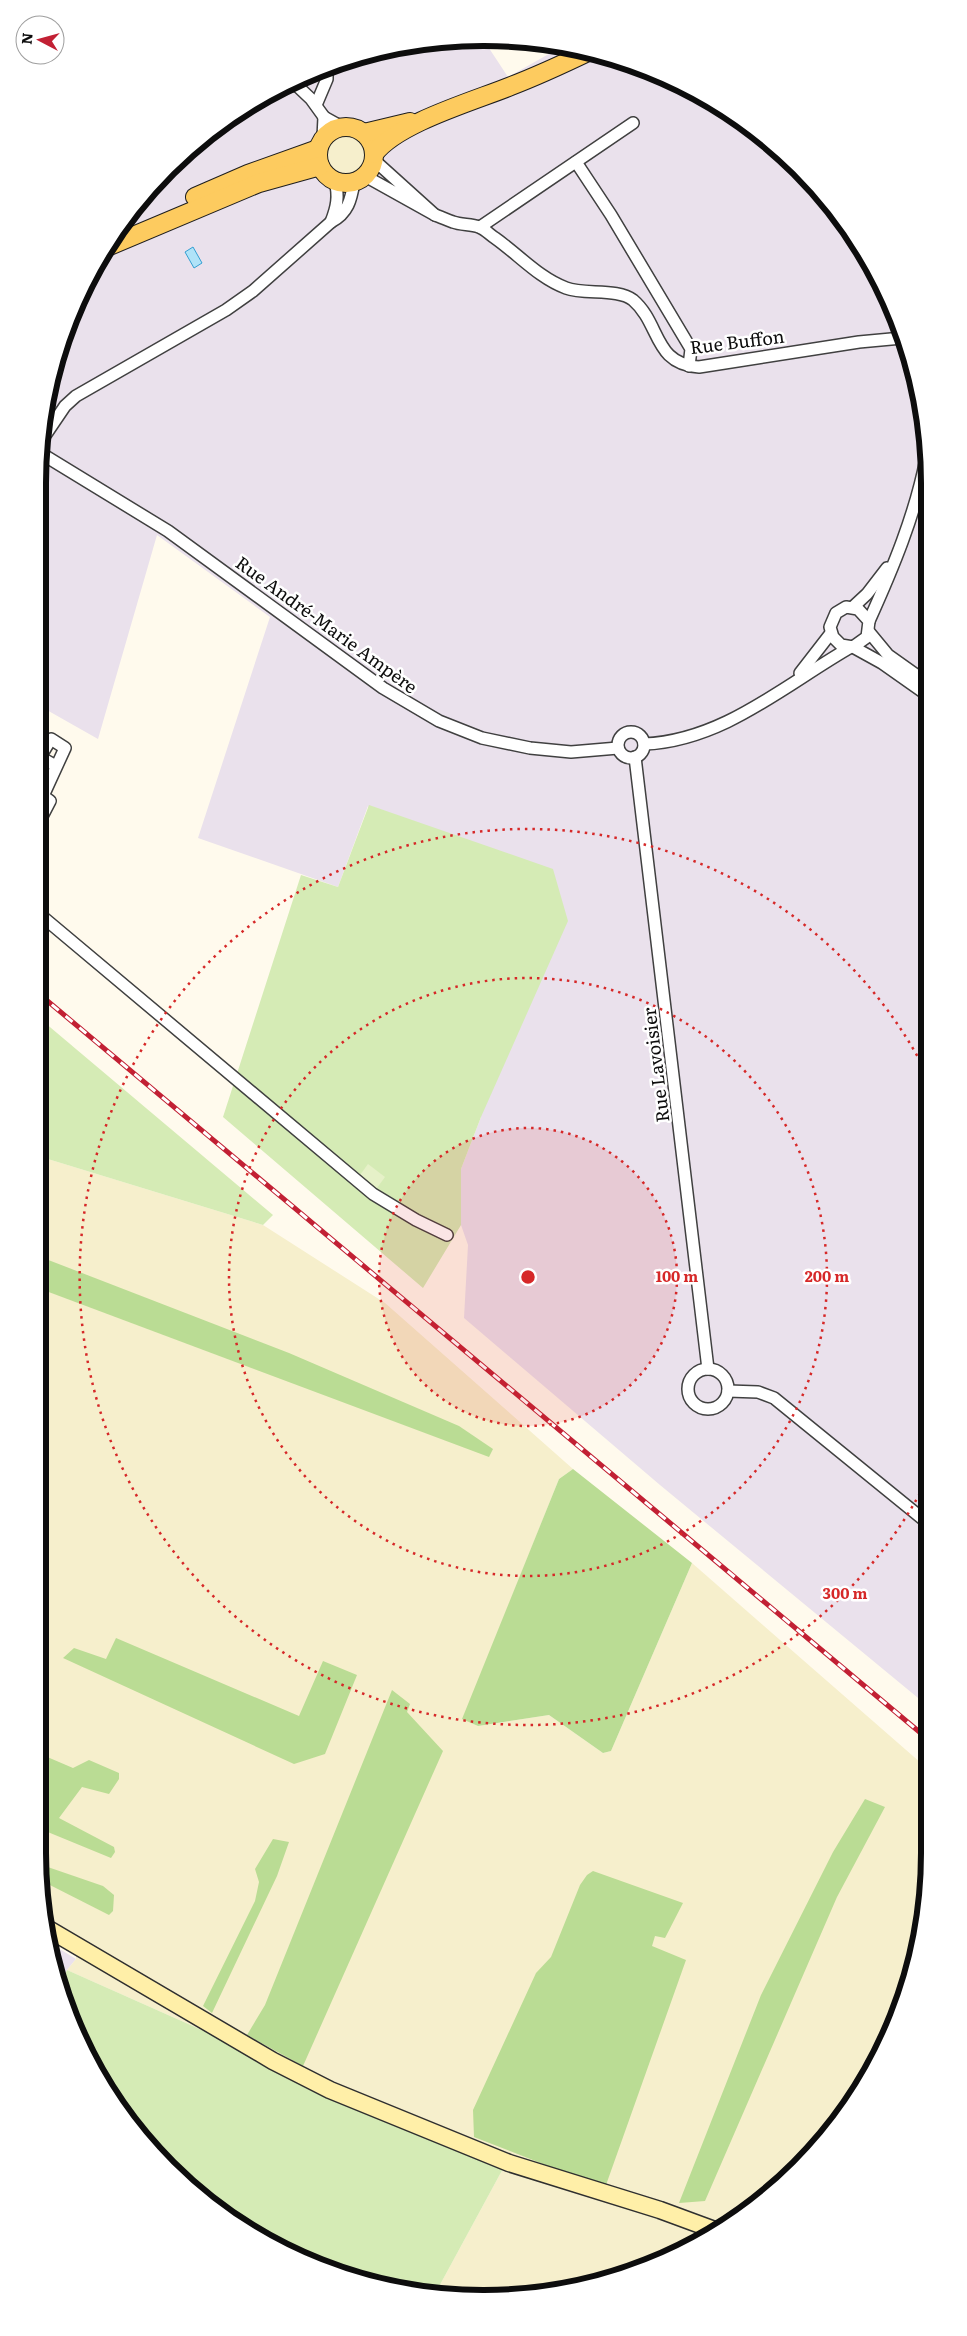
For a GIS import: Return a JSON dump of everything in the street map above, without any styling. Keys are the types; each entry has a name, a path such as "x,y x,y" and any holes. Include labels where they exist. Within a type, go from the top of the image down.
{"main road":[{"path":"364,133 432,117 513,86 577,57"},
{"path":"321,151 329,177 335,181 359,179 374,157 390,140 432,117"},
{"path":"120,242 259,183 321,151 329,132 342,127 350,126 364,133 370,139 374,157"},
{"path":"131,225 248,174 321,151"},
{"path":"54,1932 273,2061 330,2090 509,2163 660,2210 708,2228"}],"street":[{"path":"316,106 327,80 327,76"},
{"path":"298,87 324,117 342,127"},
{"path":"321,151 324,117"},
{"path":"480,227 633,123"},
{"name":"Rue Buffon","path":"374,157 436,214"},
{"path":"576,162 611,215 691,349 689,366"},
{"path":"50,428 65,406 76,396 226,310 253,290 331,222 346,212 359,179"},
{"name":"Rue Buffon","path":"359,179 453,222 480,227 514,251 549,281 569,289 616,295 633,300 670,358 689,366 699,367 859,342 896,339"},
{"path":"331,222 337,203 335,181"},
{"name":"Rue André-Marie Ampère","path":"47,457 168,531 383,688 440,721 482,738 530,748 571,752 618,748"},
{"path":"644,744 680,739 727,722 772,697 792,682 864,642 914,510 921,481"},
{"path":"853,607 867,594 896,556"},
{"path":"921,678 888,655 869,627 863,612 853,607 846,607 836,613 831,622 831,632 837,642 852,647 882,663 921,690"},
{"path":"792,682 831,632"},
{"path":"628,731 640,736 644,744 642,752 635,757 627,757 618,748 620,736 628,731"},
{"name":"Rue Lavoisier","path":"635,757 708,1369"},
{"path":"46,789 56,766"},
{"path":"46,798 50,800 46,808"},
{"path":"46,920 373,1194 416,1220 447,1235"},
{"path":"708,1369 723,1376 728,1391 723,1402 713,1408 702,1408 692,1401 688,1391 690,1380 698,1372 708,1369"},
{"path":"728,1391 758,1392 774,1398 921,1517"}],"shaded area":[{"path":"488,46 508,77 552,52 597,61 624,69 677,91 726,120 750,137 793,174 812,195 830,217 862,265 876,290 887,316 906,370 917,426 920,455 921,1700 660,1485 464,1318 468,1245 461,1225 461,1169 481,1117 368,806 338,887 198,838 270,617 157,535 98,739 46,710 46,484 50,426 55,398 69,343 91,290 105,265 137,217 155,195 174,174 217,137 241,120 290,91 343,69 370,61 426,50"},
{"path":"346,131 359,135 365,141 369,154 365,167 359,173 346,177 333,173 327,167 323,154 327,141 333,135"},
{"path":"46,1158 263,1225 385,1303 573,1469 559,1479 463,1719 478,1726 549,1715 603,1753 611,1751 692,1563 921,1763 920,1881 917,1910 906,1966 898,1993 876,2046 847,2095 830,2119 793,2162 750,2199 726,2216 719,2220 717,2219 715,2223 677,2245 651,2256 624,2267 569,2281 512,2289 484,2290 439,2287 505,2165 67,1970 76,1959 76,1937 52,1924 47,1881"},
{"path":"57,1947 76,1959 64,1977"}],"green space":[{"path":"369,805 553,869 568,921 481,1117 461,1169 461,1225 423,1288 223,1117 301,875 338,887"},
{"path":"46,1024 273,1215 263,1225 46,1158"},
{"path":"368,1164 385,1177 377,1188 360,1175"},
{"path":"46,1259 289,1353 459,1426 493,1449 489,1457 46,1291"},
{"path":"573,1469 692,1563 611,1751 603,1753 549,1715 478,1726 462,1719 559,1479"},
{"path":"116,1638 299,1716 323,1661 357,1675 325,1754 294,1764 63,1658 74,1648 106,1659"},
{"path":"392,1690 410,1704 407,1712 443,1751 303,2066 247,2035 265,2005"},
{"path":"46,1756 73,1768 89,1760 119,1773 119,1779 109,1794 82,1787 59,1818 114,1847 115,1852 111,1858 46,1831"},
{"path":"865,1799 885,1807 837,1897 705,2201 679,2203 761,1995 833,1852"},
{"path":"273,1839 289,1842 277,1876 212,2013 203,2006 255,1901 259,1882 255,1869"},
{"path":"47,1867 103,1886 114,1895 113,1911 109,1915 47,1884"},
{"path":"593,1871 683,1903 665,1938 655,1936 652,1946 686,1960 606,2185 561,2171 474,2137 473,2110 536,1973 551,1957 580,1885 587,1875"},
{"path":"67,1970 505,2165 439,2287 370,2275 343,2267 290,2245 241,2216 195,2181 155,2141 120,2095 91,2046 64,1977"}],"water":[{"path":"193,247 202,263 194,268 185,252"}],"railway":[{"path":"46,1000 921,1733"}]}
